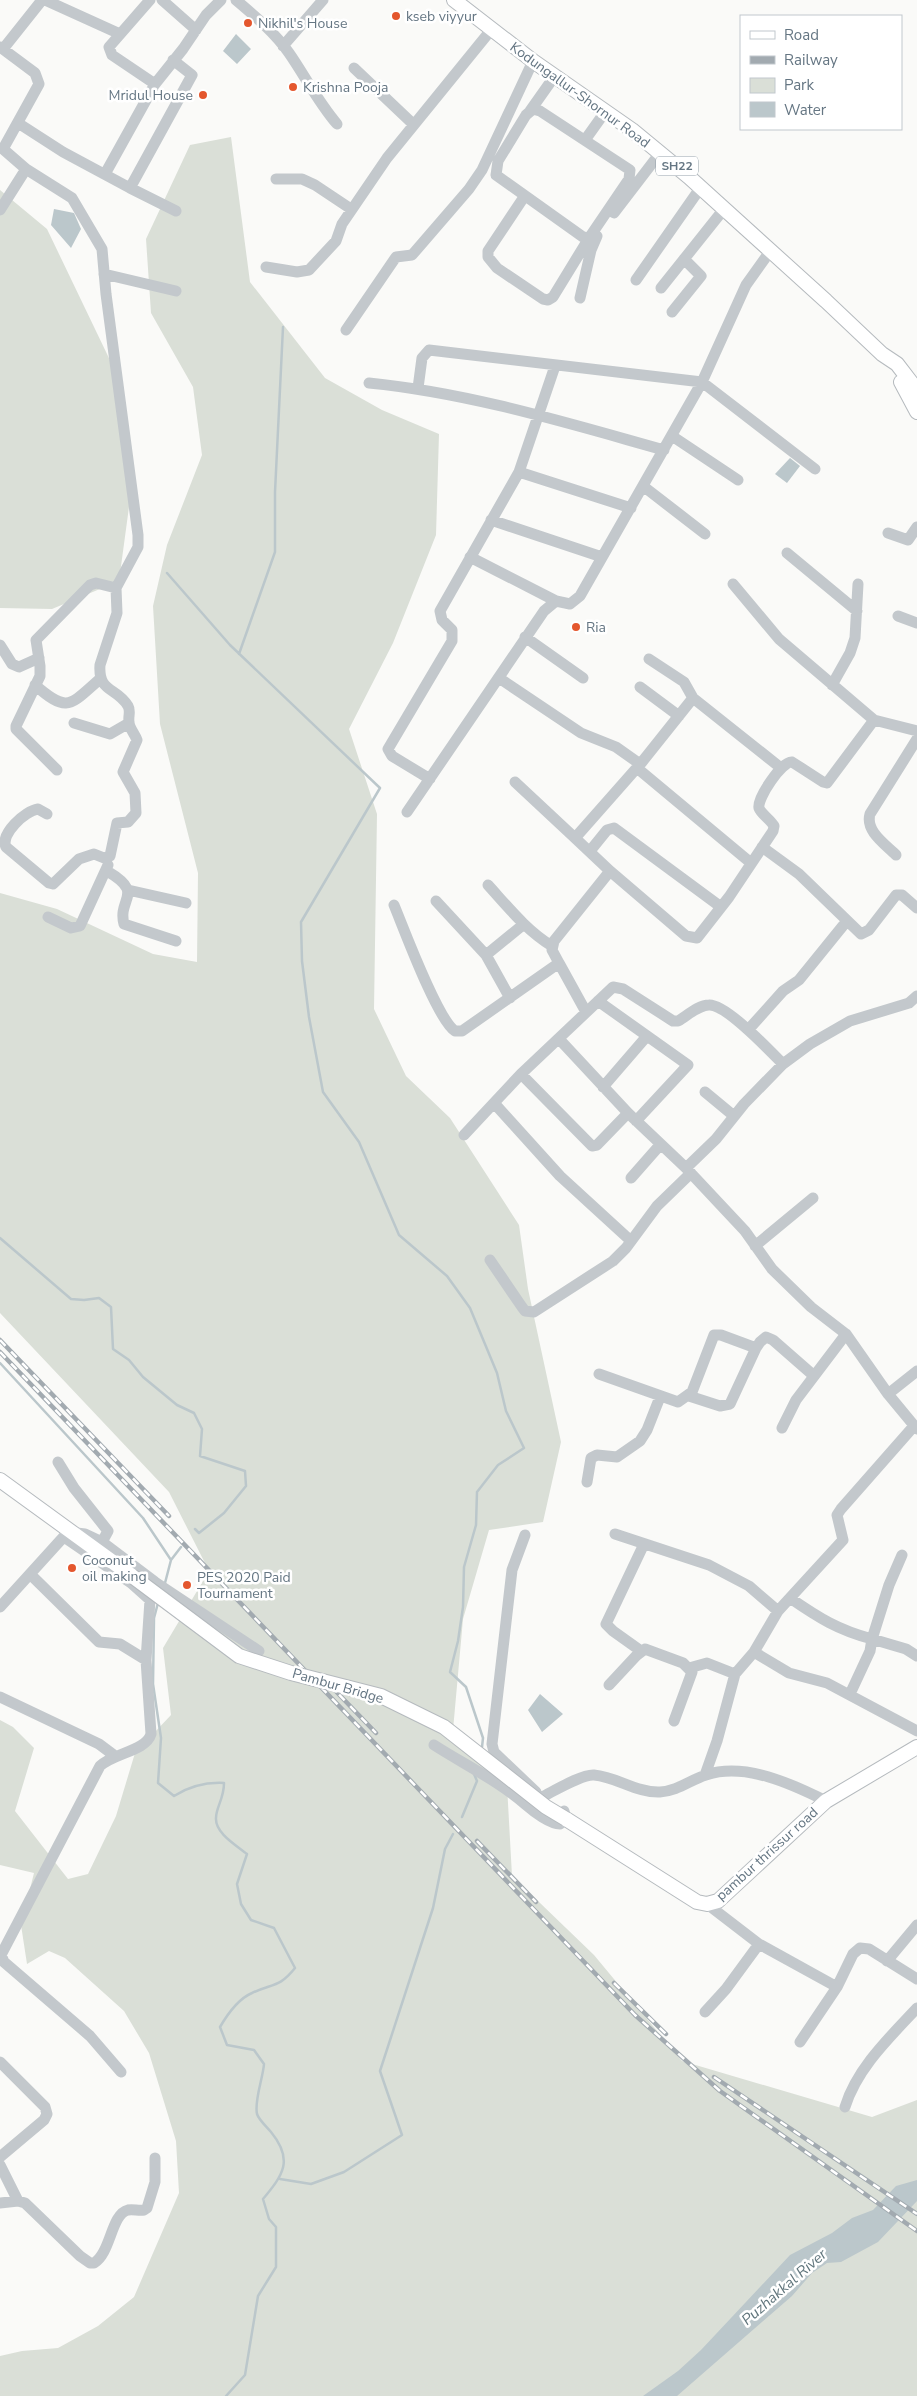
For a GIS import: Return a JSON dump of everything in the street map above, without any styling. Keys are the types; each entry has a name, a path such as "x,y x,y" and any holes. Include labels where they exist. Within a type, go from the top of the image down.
{"main road":[{"name":"Kodungallur-Shornur Road","path":"454,0 490,30 660,153 771,250 882,354"},
{"name":"SH22","path":"882,354 897,364 917,390"},
{"name":"SH22","path":"882,354 901,382 917,412"},
{"name":"Pambur Bridge","path":"0,1480 66,1535 132,1576 239,1656 291,1673 381,1696 444,1727 546,1807 566,1820"},
{"name":"pambur thrissur road","path":"566,1820 696,1902 707,1904 718,1901 826,1801 917,1747"}],"street":[{"path":"48,917 71,928 75,929 80,926 107,871 117,823 132,821 136,812 134,793 123,772 137,740 129,723 129,707 105,687 100,679 100,666 117,613 116,588 138,547 138,535 102,249 72,198 26,169 2,151 38,90 38,78 35,73 1,48 44,0 120,34"},
{"path":"150,0 109,47 112,55 155,84"},
{"path":"162,0 196,30"},
{"path":"105,174 155,84 206,15 221,0"},
{"path":"236,0 283,46 337,124"},
{"path":"283,46 323,0"},
{"path":"266,267 297,272 309,270 336,241 342,224 351,209 387,158 490,30"},
{"path":"130,188 192,75 173,60"},
{"path":"346,330 396,256 412,255 469,189 482,170 533,61"},
{"path":"354,68 413,124"},
{"path":"554,77 498,161 495,171 498,179 583,237 589,238"},
{"path":"524,197 488,251 488,257 497,268 543,299 548,300 553,297 589,238 629,179 631,172 628,168 540,111 530,111"},
{"path":"585,140 605,112"},
{"path":"18,123 63,152 176,211"},
{"path":"580,298 591,250 597,236 660,153"},
{"path":"0,210 26,169"},
{"path":"276,179 302,179 315,185 351,209"},
{"path":"636,280 701,187"},
{"path":"661,288 724,209"},
{"path":"470,557 556,601 570,604 580,596 702,382 734,316 741,295 771,250"},
{"path":"672,312 702,276 684,259"},
{"path":"104,274 176,291"},
{"path":"418,388 422,358 429,350 702,382 815,468"},
{"path":"430,779 392,756 388,749 452,641 452,630 442,620 440,611 519,472 555,366"},
{"path":"369,383 418,388 539,416 664,450"},
{"path":"672,436 738,480"},
{"path":"519,472 631,508"},
{"path":"644,486 705,534"},
{"path":"491,520 602,558"},
{"path":"888,533 908,540 917,528"},
{"path":"787,553 856,611"},
{"path":"57,770 16,729 41,672 36,640 90,585 96,584 116,588"},
{"path":"733,584 779,638 874,720 917,731"},
{"path":"832,685 850,652 855,638 858,584"},
{"path":"407,812 544,611 556,601"},
{"path":"898,616 917,622"},
{"path":"526,638 583,678"},
{"path":"0,645 12,664 19,668 39,658"},
{"path":"649,659 684,682 693,698 781,768"},
{"path":"499,678 580,732 616,747 751,863"},
{"path":"35,685 55,702 64,703 78,698 100,679"},
{"path":"640,687 679,716"},
{"path":"575,838 638,766 693,698"},
{"path":"515,782 610,871 686,936 692,938 702,934 762,847 774,826 760,810 760,800 785,763 792,762 823,782 826,782 874,720"},
{"path":"74,723 110,734 129,723"},
{"path":"896,855 871,828 868,821 870,814 917,739"},
{"path":"47,814 38,809 32,810 6,833 4,842 6,847 49,883 56,882 84,856 94,854 104,858 110,856"},
{"path":"590,852 607,830 614,828 721,907"},
{"path":"762,847 799,874 857,932 865,934 890,900 900,894 917,908"},
{"path":"107,871 122,880 128,890 124,924 176,941"},
{"path":"552,946 610,871"},
{"path":"488,885 524,924 541,940 552,946 559,963 586,1012"},
{"path":"128,890 186,903"},
{"path":"436,901 486,955 510,998"},
{"path":"394,905 434,999 455,1032 462,1031 559,963"},
{"path":"748,1030 783,991 799,980 846,922"},
{"path":"486,955 524,924"},
{"path":"464,1135 521,1074 560,1040 608,991 618,987 673,1022 704,1006 714,1005 734,1018 783,1064"},
{"path":"521,1074 592,1146 597,1145 632,1117 688,1066 598,1001"},
{"path":"490,1260 525,1311 534,1312 613,1261 734,1116 783,1064 810,1044 850,1021 914,1003"},
{"path":"603,1087 648,1036"},
{"path":"560,1040 632,1117 688,1170 755,1246 772,1269 811,1307 846,1334 888,1394 916,1428 841,1509 837,1515 843,1540 778,1610 754,1652 735,1674 717,1741 705,1775"},
{"path":"705,1092 734,1116"},
{"path":"494,1103 560,1176 631,1241"},
{"path":"631,1178 660,1145"},
{"path":"755,1246 813,1198"},
{"path":"782,1428 796,1400 813,1375 846,1334"},
{"path":"599,1374 678,1402 689,1396 714,1335 721,1335 756,1348"},
{"path":"689,1396 720,1406 730,1404 756,1348 763,1339 769,1338 813,1375"},
{"path":"888,1394 917,1371"},
{"path":"587,1482 591,1458 597,1455 617,1457 640,1441 647,1430 660,1397"},
{"path":"58,1462 74,1488 108,1531 102,1542"},
{"path":"0,1607 66,1535 85,1534 102,1542 155,1582 259,1651"},
{"path":"615,1534 709,1565 749,1586 778,1610"},
{"path":"66,1535 131,1583 150,1600 146,1660 151,1737 139,1747 115,1756 100,1766 0,1955 4,1962 90,2036 121,2072"},
{"path":"434,1745 508,1789 531,1809 553,1823 560,1824 566,1820 564,1811 542,1797 494,1752 492,1744 512,1570 525,1535"},
{"path":"644,1544 606,1624 613,1632 641,1651 655,1651 683,1663 692,1672 674,1721"},
{"path":"850,1694 870,1651 889,1585 902,1555"},
{"path":"30,1574 99,1642 120,1644 146,1660"},
{"path":"790,1598 816,1616 845,1632 906,1650 917,1656"},
{"path":"609,1685 641,1651"},
{"path":"754,1652 788,1673 827,1682 917,1731"},
{"path":"689,1668 707,1663 735,1674"},
{"path":"0,1697 99,1744 115,1756"},
{"path":"542,1797 594,1775 658,1792 671,1791 705,1775 723,1770 760,1775 799,1788 826,1801"},
{"path":"707,1904 758,1944 837,1987"},
{"path":"887,1961 917,1925"},
{"path":"705,2012 726,1989 758,1944"},
{"path":"800,2042 837,1987 850,1959 860,1948 869,1949 917,1979"},
{"path":"845,2107 850,2091 869,2064 890,2036 917,2008"},
{"path":"0,2062 45,2107 47,2114 44,2120 0,2157"},
{"path":"0,2165 18,2201 30,2208 80,2256 90,2263 94,2263 104,2254 114,2226 124,2212 147,2208 155,2182 154,2158"},
{"path":"0,2204 18,2201"}],"green space":[{"path":"231,137 250,282 325,378 382,410 439,434 436,535 393,643 349,729 377,814 374,1009 406,1076 450,1118 519,1225 528,1289 561,1442 543,1522 489,1530 463,1619 453,1730 506,1767 512,1876 594,1955 682,2061 872,2117 917,2100 917,2396 0,2396 0,2356 22,2351 58,2348 98,2326 134,2297 179,2193 176,2141 149,2053 124,2011 65,1958 49,1951 27,1964 21,1925 34,1873 0,1865 0,1720 13,1727 34,1748 15,1811 68,1879 88,1874 116,1816 135,1753 171,1715 163,1648 209,1571 169,1492 0,1313 0,893 57,909 153,954 197,962 198,873 160,724 153,606 167,545 202,455 193,387 151,313 146,239 190,145"},
{"path":"0,190 47,229 119,379 134,470 119,581 52,609 0,608"}],"water":[{"path":"236,34 251,49 237,64 223,51"},
{"path":"54,209 74,213 81,229 71,248 51,225"},
{"path":"790,458 800,466 787,483 775,474"},
{"path":"540,1694 563,1714 542,1732 528,1710"},
{"name":"Puzhakkal River","path":"917,2180 917,2201 878,2242 841,2262 827,2263 812,2273 792,2296 677,2396 643,2396 678,2371 701,2350 790,2255 832,2233 852,2218 873,2210 896,2186"}],"waterway":[{"path":"239,654 275,552 275,492 283,327"},
{"path":"167,573 230,645 380,788 301,922 302,961 309,1017 323,1092 359,1142 399,1235 447,1276 470,1308 497,1373 506,1411 524,1448 498,1465 477,1492 476,1525 464,1567 463,1607 458,1641 450,1672 466,1687 483,1738 482,1747"},
{"path":"0,1238 71,1299 99,1298 111,1307 113,1349 129,1360 143,1377 177,1405 194,1413 202,1429 200,1456 245,1471 246,1486 224,1513 199,1533 195,1529"},
{"path":"0,1363 143,1518 171,1560"},
{"path":"165,1583 171,1560 181,1547"},
{"path":"158,1603 154,1618 153,1684 161,1738 158,1783 174,1796 198,1785 224,1783 223,1794 216,1814 217,1823 222,1834 247,1854 237,1884 241,1904 251,1920 274,1928 295,1968 280,1982 242,1999 220,2027 227,2045 254,2050 264,2064 256,2109 257,2114 278,2142 284,2159 280,2175 263,2199 269,2219 276,2227 276,2267 258,2296 245,2375 226,2396"},
{"path":"462,1817 477,1781 474,1774"},
{"path":"280,2179 311,2184 344,2172 402,2135 380,2071 433,1908 445,1849 453,1834"}],"railway":[{"path":"0,1340 169,1516"},
{"path":"0,1352 635,2015 720,2091 917,2231"},
{"path":"328,1683 376,1733"},
{"path":"477,1841 536,1902"},
{"path":"614,1983 666,2034"},
{"path":"714,2077 917,2214"}],"place":[{"name":"kseb viyyur","path":"396,16"},
{"name":"Nikhil's House","path":"248,23"},
{"name":"Krishna Pooja","path":"293,87"},
{"name":"Mridul House","path":"203,95"},
{"name":"Ria","path":"576,627"},
{"name":"Coconut oil making","path":"72,1568"},
{"name":"PES 2020 Paid Tournament","path":"187,1585"}]}
